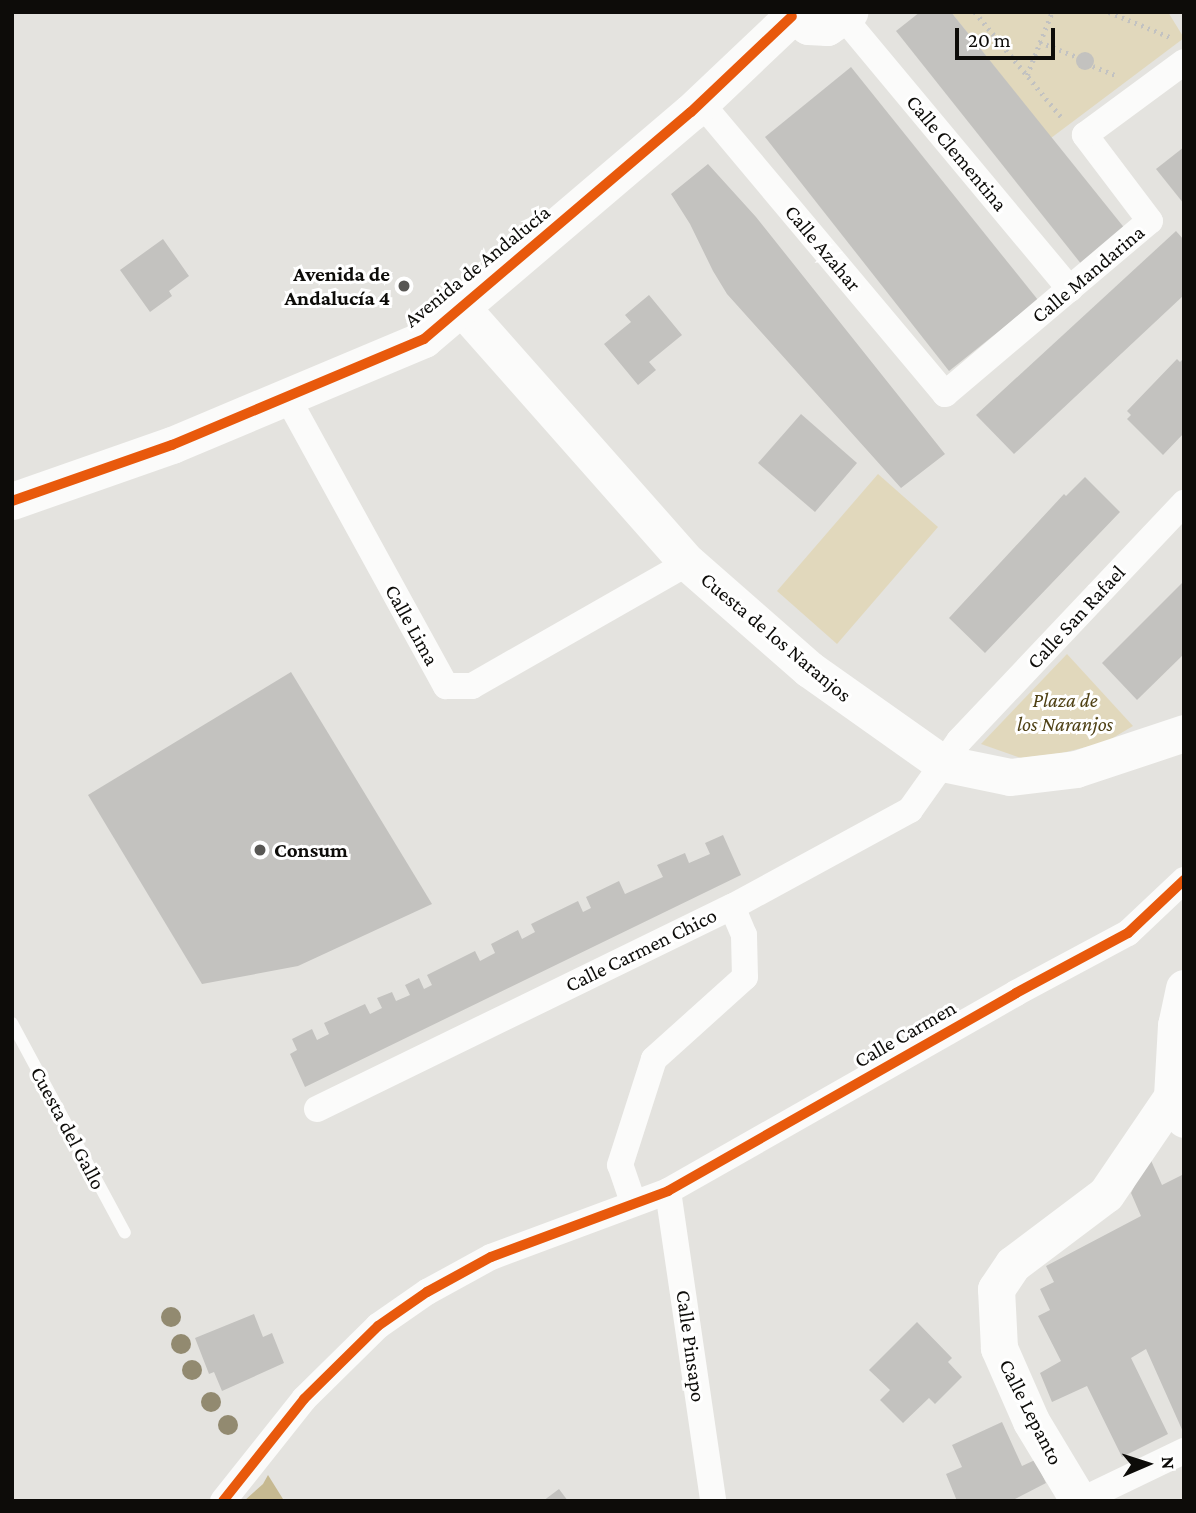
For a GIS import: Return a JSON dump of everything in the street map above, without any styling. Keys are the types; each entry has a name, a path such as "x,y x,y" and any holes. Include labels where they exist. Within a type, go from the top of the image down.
{"street":[{"path":"790,14 808,26 827,27 847,15"},
{"name":"Avenida de Andalucía","path":"12,501 172,445 424,339 701,103 790,14"},
{"name":"Calle Clementina","path":"847,15 1070,289"},
{"name":"Calle Mandarina","path":"944,394 1150,221 1085,135 1182,51"},
{"name":"Calle Azahar","path":"701,103 944,394"},
{"name":"Cuesta de los Naranjos","path":"462,308 688,564 809,669 888,728 942,763 1010,777 1076,769 1183,732"},
{"name":"Calle Lima","path":"287,397 446,686 472,686 688,564"},
{"name":"Calle San Rafael","path":"942,763 1184,503"},
{"name":"Calle Carmen Chico","path":"317,1109 732,907 910,810 942,763"},
{"name":"Calle Carmen","path":"223,1501 304,1399 378,1326 427,1292 491,1257 668,1191 1016,993 1128,933 1184,880"},
{"path":"633,1202 621,1165 654,1059 745,977 744,935 732,907"},
{"path":"1178,1108 1176,1025 1184,988"},
{"name":"Calle Lepanto","path":"1079,1501 1031,1421 999,1348 996,1289 1013,1264 1106,1194 1178,1108"},
{"name":"Calle Pinsapo","path":"668,1191 713,1501"},
{"path":"1079,1501 1184,1451"}],"lane":[{"name":"Cuesta del Gallo","path":"12,1023 125,1233"}],"path":[{"path":"975,12 1068,125"},
{"path":"1027,75 1052,12"},
{"path":"1109,12 1182,51"},
{"path":"1040,42 1077,57"},
{"path":"1093,66 1127,81"}],"green space":[{"path":"951,12 1168,12 1184,38 1051,138"},
{"path":"878,474 938,527 837,644 777,591"},
{"name":"Plaza de los Naranjos","path":"1067,654 1133,726 1106,742 1062,753 1021,758 981,744"}],"shaded area":[{"path":"268,1475 283,1499 244,1501 263,1484"}],"building":[{"path":"920,12 951,12 1126,230 1082,265 896,31"},
{"path":"1081,52 1089,52 1094,61 1092,68 1081,70 1076,65 1076,57"},
{"path":"851,67 1038,300 949,371 765,137"},
{"path":"1184,147 1184,204 1156,169"},
{"path":"708,164 756,217 945,454 901,488 727,294 713,271 690,224 671,194"},
{"path":"1176,231 1184,240 1184,295 1014,454 976,415"},
{"path":"163,239 189,276 169,291 172,296 150,312 120,270"},
{"path":"649,295 682,335 649,362 656,370 638,385 604,344 631,322 625,315"},
{"path":"1184,358 1184,433 1163,455 1127,419 1131,415 1127,411 1177,359 1180,362"},
{"path":"801,414 857,463 815,512 758,463"},
{"path":"1085,477 1120,512 985,653 949,618 1064,494 1066,496"},
{"path":"1184,581 1184,654 1137,700 1102,663"},
{"name":"Consum","path":"291,672 432,904 298,966 202,984 88,795"},
{"path":"723,835 741,875 305,1087 290,1054 297,1050 292,1039 312,1029 317,1040 329,1034 324,1023 365,1004 370,1014 382,1008 377,998 392,992 396,1001 410,995 405,985 419,978 424,989 432,985 427,975 475,951 480,961 495,953 491,944 518,930 522,939 535,932 531,924 578,901 583,912 591,908 586,897 619,881 625,894 663,877 657,865 685,853 689,863 710,854 705,843"},
{"path":"1149,1156 1162,1185 1184,1174 1184,1434 1146,1349 1131,1358 1168,1434 1122,1457 1087,1386 1052,1402 1040,1373 1061,1361 1038,1316 1050,1310 1040,1289 1054,1282 1046,1266 1141,1216 1131,1193"},
{"path":"254,1314 263,1337 272,1333 284,1363 222,1391 214,1372 209,1374 195,1338"},
{"path":"917,1322 952,1358 948,1362 962,1377 935,1404 929,1398 903,1423 880,1400 890,1390 869,1370"},
{"path":"1002,1422 1022,1466 1035,1460 1046,1483 1011,1501 957,1501 946,1474 962,1467 952,1445"},
{"path":"559,1489 568,1501 543,1501"}],"cycle path":[{"path":"12,501 172,445 424,339 691,112 792,16"},
{"path":"223,1501 304,1399 378,1326 427,1292 491,1257 668,1191 1016,993 1128,933 1184,880"}],"place":[{"name":"Avenida de Andalucía 4","path":"404,286"},
{"name":"Consum","path":"260,850"}]}
